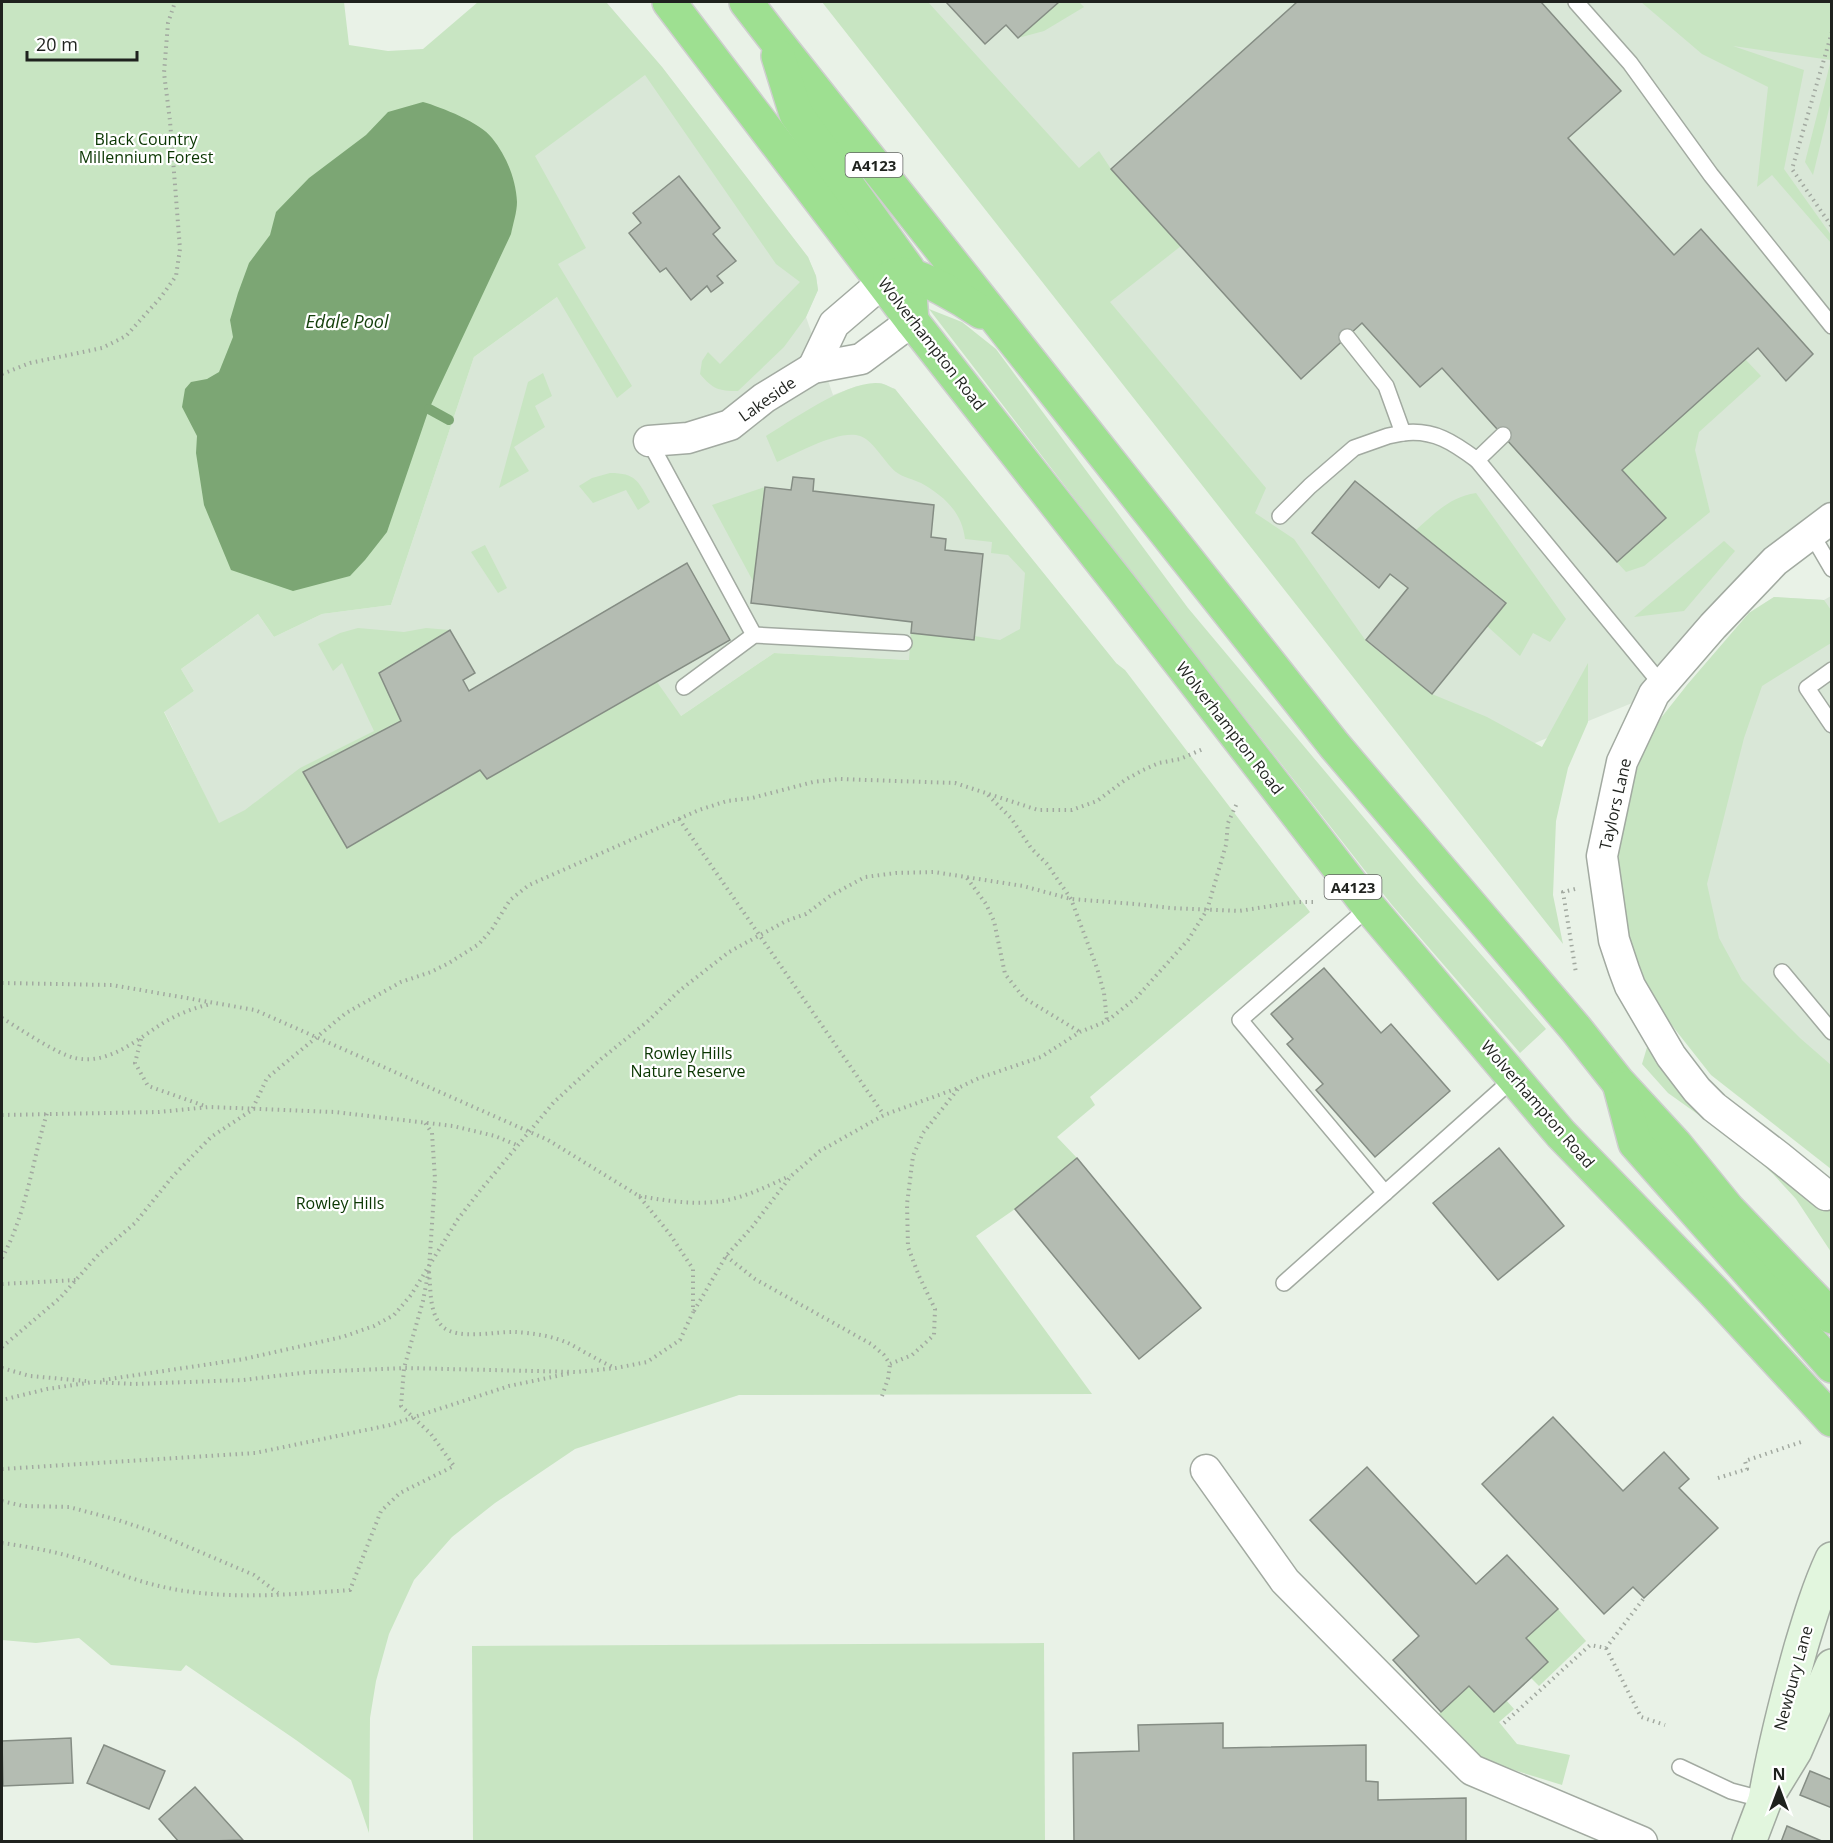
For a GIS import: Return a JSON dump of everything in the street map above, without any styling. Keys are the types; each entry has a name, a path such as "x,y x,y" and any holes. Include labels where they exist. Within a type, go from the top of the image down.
{"highway":[{"name":"Wolverhampton Road","path":"669,2 896,279"},
{"name":"A4123","path":"746,2 1335,746 1728,1209 1832,1317"},
{"path":"773,37 796,114 908,269 896,279"},
{"path":"896,279 912,321"},
{"path":"896,279 925,281 961,298 1002,327"},
{"name":"Wolverhampton Road","path":"912,321 1369,907 1562,1134 1713,1291 1820,1430"},
{"path":"1618,1082 1635,1143 1832,1366"}],"street":[{"name":"Lakeside","path":"813,368 834,324 896,279"},
{"name":"Lakeside","path":"649,441 688,438 730,425 764,398 813,368 861,358 912,321"},
{"name":"Taylors Lane","path":"1821,526 1774,561 1654,694 1622,762 1602,856 1614,940 1630,986 1671,1056 1713,1107 1826,1195"},
{"path":"1206,1470 1285,1581 1472,1770 1642,1842"},
{"name":"Newbury Lane","path":"1765,1800 1774,1749 1791,1683 1819,1587 1832,1559"},
{"name":"Newbury Lane","path":"1749,1842 1765,1800 1795,1751 1832,1666"}],"lane":[{"path":"1576,2 1630,63 1711,176 1832,326"},
{"path":"1347,337 1386,386 1403,433"},
{"path":"1280,516 1354,448 1388,436 1420,431 1452,441 1478,460 1662,685"},
{"path":"1478,460 1503,435"},
{"path":"649,441 754,635"},
{"path":"1821,526 1832,569"},
{"path":"684,687 754,635 904,643"},
{"path":"1832,670 1807,688 1832,725"},
{"path":"1369,907 1240,1020 1385,1193"},
{"path":"1782,972 1832,1032"},
{"path":"1284,1283 1514,1078"},
{"path":"1680,1767 1731,1791 1765,1800"}],"path":[{"path":"2,374 30,363 102,348 126,336 161,297 176,276 180,249 164,73 168,23 175,2"},
{"path":"1832,32 1792,169 1832,227"},
{"path":"2,1347 60,1298 99,1254 135,1223 173,1176 211,1137 252,1110 267,1078 315,1036 346,1013 401,982 431,972 479,944 492,929 510,900 529,885 679,819 727,801 752,798 813,782 839,779 955,783 1038,810 1072,810 1097,801 1143,770 1159,763 1180,759 1211,745"},
{"path":"987,795 1011,818 1071,899 1097,968 1104,993 1107,1021"},
{"path":"2,1469 255,1453 390,1425 509,1386 577,1372 647,1362 680,1340 693,1312 726,1256 752,1227 791,1176 820,1151 884,1115 1041,1057 1080,1032 1107,1021 1136,998 1188,940 1207,910 1226,845 1228,823 1237,803"},
{"path":"679,819 884,1115"},
{"path":"2,1400 47,1389 244,1359 342,1337 374,1326 394,1315 429,1269 458,1220 554,1102 601,1059 647,1022 679,991 729,952 758,934 806,914 830,896 865,877 934,872 1023,886 1071,899 1239,912 1297,902 1314,902"},
{"path":"967,878 986,904 994,921 1005,974 1024,998 1080,1032"},
{"path":"2,983 112,986 255,1010 548,1140 639,1196 676,1203 729,1200 791,1176"},
{"path":"2,1018 75,1058 95,1059 116,1053 161,1024 193,1008 215,1003"},
{"path":"141,1039 135,1063 148,1086 209,1107"},
{"path":"890,1364 912,1355 934,1335 935,1309 908,1247 907,1204 913,1156 923,1133 958,1088"},
{"path":"2,1115 159,1112 209,1107 335,1112 453,1125 495,1136 517,1145"},
{"path":"2,1258 23,1212 47,1113"},
{"path":"2,1543 69,1556 158,1586 234,1595 350,1590 381,1511 400,1493 454,1466 431,1434 401,1406 404,1368 423,1301 429,1269 435,1179 432,1133 424,1121"},
{"path":"639,1196 693,1269 693,1312"},
{"path":"726,1256 755,1279 871,1344 884,1355 890,1364 882,1396"},
{"path":"429,1269 433,1312 442,1326 451,1331 470,1334 514,1332 542,1336 568,1343 589,1356 616,1368"},
{"path":"2,1284 76,1280"},
{"path":"2,1368 30,1376 134,1384 243,1380 309,1372 404,1368 577,1372"},
{"path":"1718,1478 1747,1469 1745,1461 1820,1430"},
{"path":"2,1501 23,1506 69,1508 151,1530 254,1575 279,1594"},
{"path":"1606,1648 1644,1598"},
{"path":"1504,1723 1590,1644 1606,1648 1641,1717 1665,1725"}],"shaded area":[{"path":"606,2 662,67 808,257 816,276 818,290 806,317 833,395 857,386 881,383 895,389 1116,663 910,660 774,653 681,716 334,865 219,824 164,711 194,691 181,669 258,614 274,637 322,614 391,605 474,357 557,297 522,160"},
{"path":"825,2 1669,2 1831,58 1831,518 1654,694 1491,761 1335,631"},
{"path":"1831,596 1831,1149 1632,950 1622,902 1618,857 1634,777 1687,685 1749,613 1774,597 1824,600"}],"green space":[{"name":"Rowley Hills Nature Reserve","path":"2,2 344,2 349,45 388,51 423,49 478,2 606,2 662,67 808,257 816,276 818,290 806,317 784,347 738,391 716,388 700,374 702,361 708,352 720,364 800,282 776,264 645,75 535,156 586,248 558,264 632,386 617,398 557,297 474,357 391,605 322,614 274,637 258,614 181,669 194,691 164,712 219,823 245,810 300,768 374,731 342,663 333,671 318,644 340,633 358,628 404,632 426,628 450,630 379,673 401,721 304,772 348,848 480,770 487,779 657,682 681,716 774,653 909,660 911,633 974,636 1000,640 1020,629 1025,573 1008,555 991,553 992,542 965,539 960,521 951,506 921,483 896,472 865,438 852,435 830,439 777,462 766,436 823,401 871,383 883,384 895,389 1116,663 1125,670 1310,912 1090,1097 1095,1105 1057,1137 1077,1158 1015,1209 976,1236 1092,1394 739,1395 575,1449 495,1503 452,1537 414,1580 389,1634 376,1681 370,1718 369,1833 351,1780 186,1665 181,1671 111,1665 79,1638 36,1643 2,1640"},
{"path":"822,2 928,2 1079,168 1099,151 1111,169 1181,246 1110,302 1266,488 1255,513 1294,539 1366,641 1432,694 1487,717 1542,747 1588,663 1588,722 1568,768 1556,821 1553,895 1563,944"},
{"path":"1059,2 1079,2 1084,7 1044,31 1018,38"},
{"path":"1641,2 1831,2 1831,60 1733,46 1804,70 1784,169 1831,235 1831,243 1772,175 1757,187 1768,87 1702,54"},
{"path":"1831,60 1831,101 1813,175 1805,162"},
{"path":"929,309 962,322 996,349 1188,608 1417,881 1546,1029 1520,1053 1392,905 1148,594"},
{"path":"1745,359 1761,376 1699,432 1695,450 1710,512 1644,566 1626,572 1617,562 1666,518 1622,470"},
{"path":"543,373 552,396 535,406 545,427 514,447 529,471 499,488 528,382"},
{"path":"610,473 631,477 650,502 638,510 626,490 593,503 579,486 592,478"},
{"path":"765,487 754,583 712,505"},
{"path":"1476,493 1566,619 1550,642 1533,633 1520,656 1487,626 1416,530 1451,502"},
{"path":"1724,541 1735,551 1684,611 1634,617"},
{"path":"485,545 507,588 498,593 471,552"},
{"path":"1774,597 1824,600 1831,610 1831,643 1762,686 1744,738 1707,884 1719,938 1742,980 1800,1038 1831,1065 1831,1169 1711,1075 1655,1004 1632,950 1622,902 1618,857 1634,777 1653,728 1749,613"},
{"path":"1648,1044 1831,1201 1831,1252 1796,1199 1773,1174 1741,1145 1668,1093 1642,1064"},
{"path":"1558,1609 1586,1641 1539,1686 1531,1678 1526,1638"},
{"path":"1044,1643 1045,1841 473,1841 472,1646"},
{"path":"1469,1686 1494,1712 1506,1700 1514,1709 1499,1722 1517,1744 1570,1755 1562,1785 1472,1757 1434,1718"}],"water":[{"name":"Edale Pool","path":"423,102 470,121 487,132 497,145 506,160 515,185 517,202 511,234 429,409 387,532 350,576 293,591 231,570 204,505 196,453 197,436 182,407 185,389 191,382 207,379 219,372 233,337 230,320 238,293 249,263 270,235 276,212 309,178 366,135 388,112"}],"building":[{"path":"946,2 1059,2 1018,38 1006,25 985,44"},
{"path":"1297,2 1541,2 1621,91 1568,138 1674,255 1701,229 1813,354 1786,381 1758,348 1622,470 1666,518 1617,562 1442,368 1420,387 1362,323 1301,379 1111,169"},
{"path":"679,176 720,228 713,234 736,261 717,276 723,283 711,292 707,286 691,300 666,268 660,272 629,233 641,223 633,213"},
{"path":"793,477 814,479 813,491 934,505 931,537 946,539 945,550 983,554 974,640 911,633 912,622 751,603 765,487 791,490"},
{"path":"1355,481 1506,603 1432,694 1366,640 1408,588 1390,574 1379,588 1312,533"},
{"path":"687,563 730,640 487,779 480,770 347,848 303,772 401,721 379,673 450,630 475,673 463,680 469,691"},
{"path":"1324,968 1381,1033 1391,1024 1450,1091 1375,1157 1316,1090 1323,1084 1287,1044 1293,1039 1271,1014"},
{"path":"1499,1148 1564,1226 1498,1280 1433,1203"},
{"path":"1077,1158 1201,1308 1139,1359 1015,1209"},
{"path":"1553,1417 1623,1491 1664,1452 1689,1479 1679,1488 1718,1528 1644,1598 1633,1587 1604,1614 1482,1484"},
{"path":"1367,1467 1476,1584 1507,1555 1558,1609 1526,1638 1548,1662 1494,1712 1469,1686 1441,1712 1393,1660 1419,1636 1310,1520"},
{"path":"1223,1723 1223,1748 1366,1745 1366,1781 1378,1782 1378,1800 1466,1798 1466,1842 1074,1842 1073,1753 1139,1751 1138,1725"},
{"path":"71,1738 73,1783 3,1786 2,1741"},
{"path":"104,1745 165,1771 149,1809 87,1783"},
{"path":"1810,1771 1832,1780 1832,1808 1800,1795"},
{"path":"195,1787 243,1840 179,1842 159,1819"},
{"path":"1787,1826 1824,1842 1781,1842"}],"waterway":[{"path":"429,409 449,420"}],"park label":[{"name":"Black Country Millennium Forest","path":"146,148"},
{"name":"Rowley Hills","path":"340,1203"}]}
